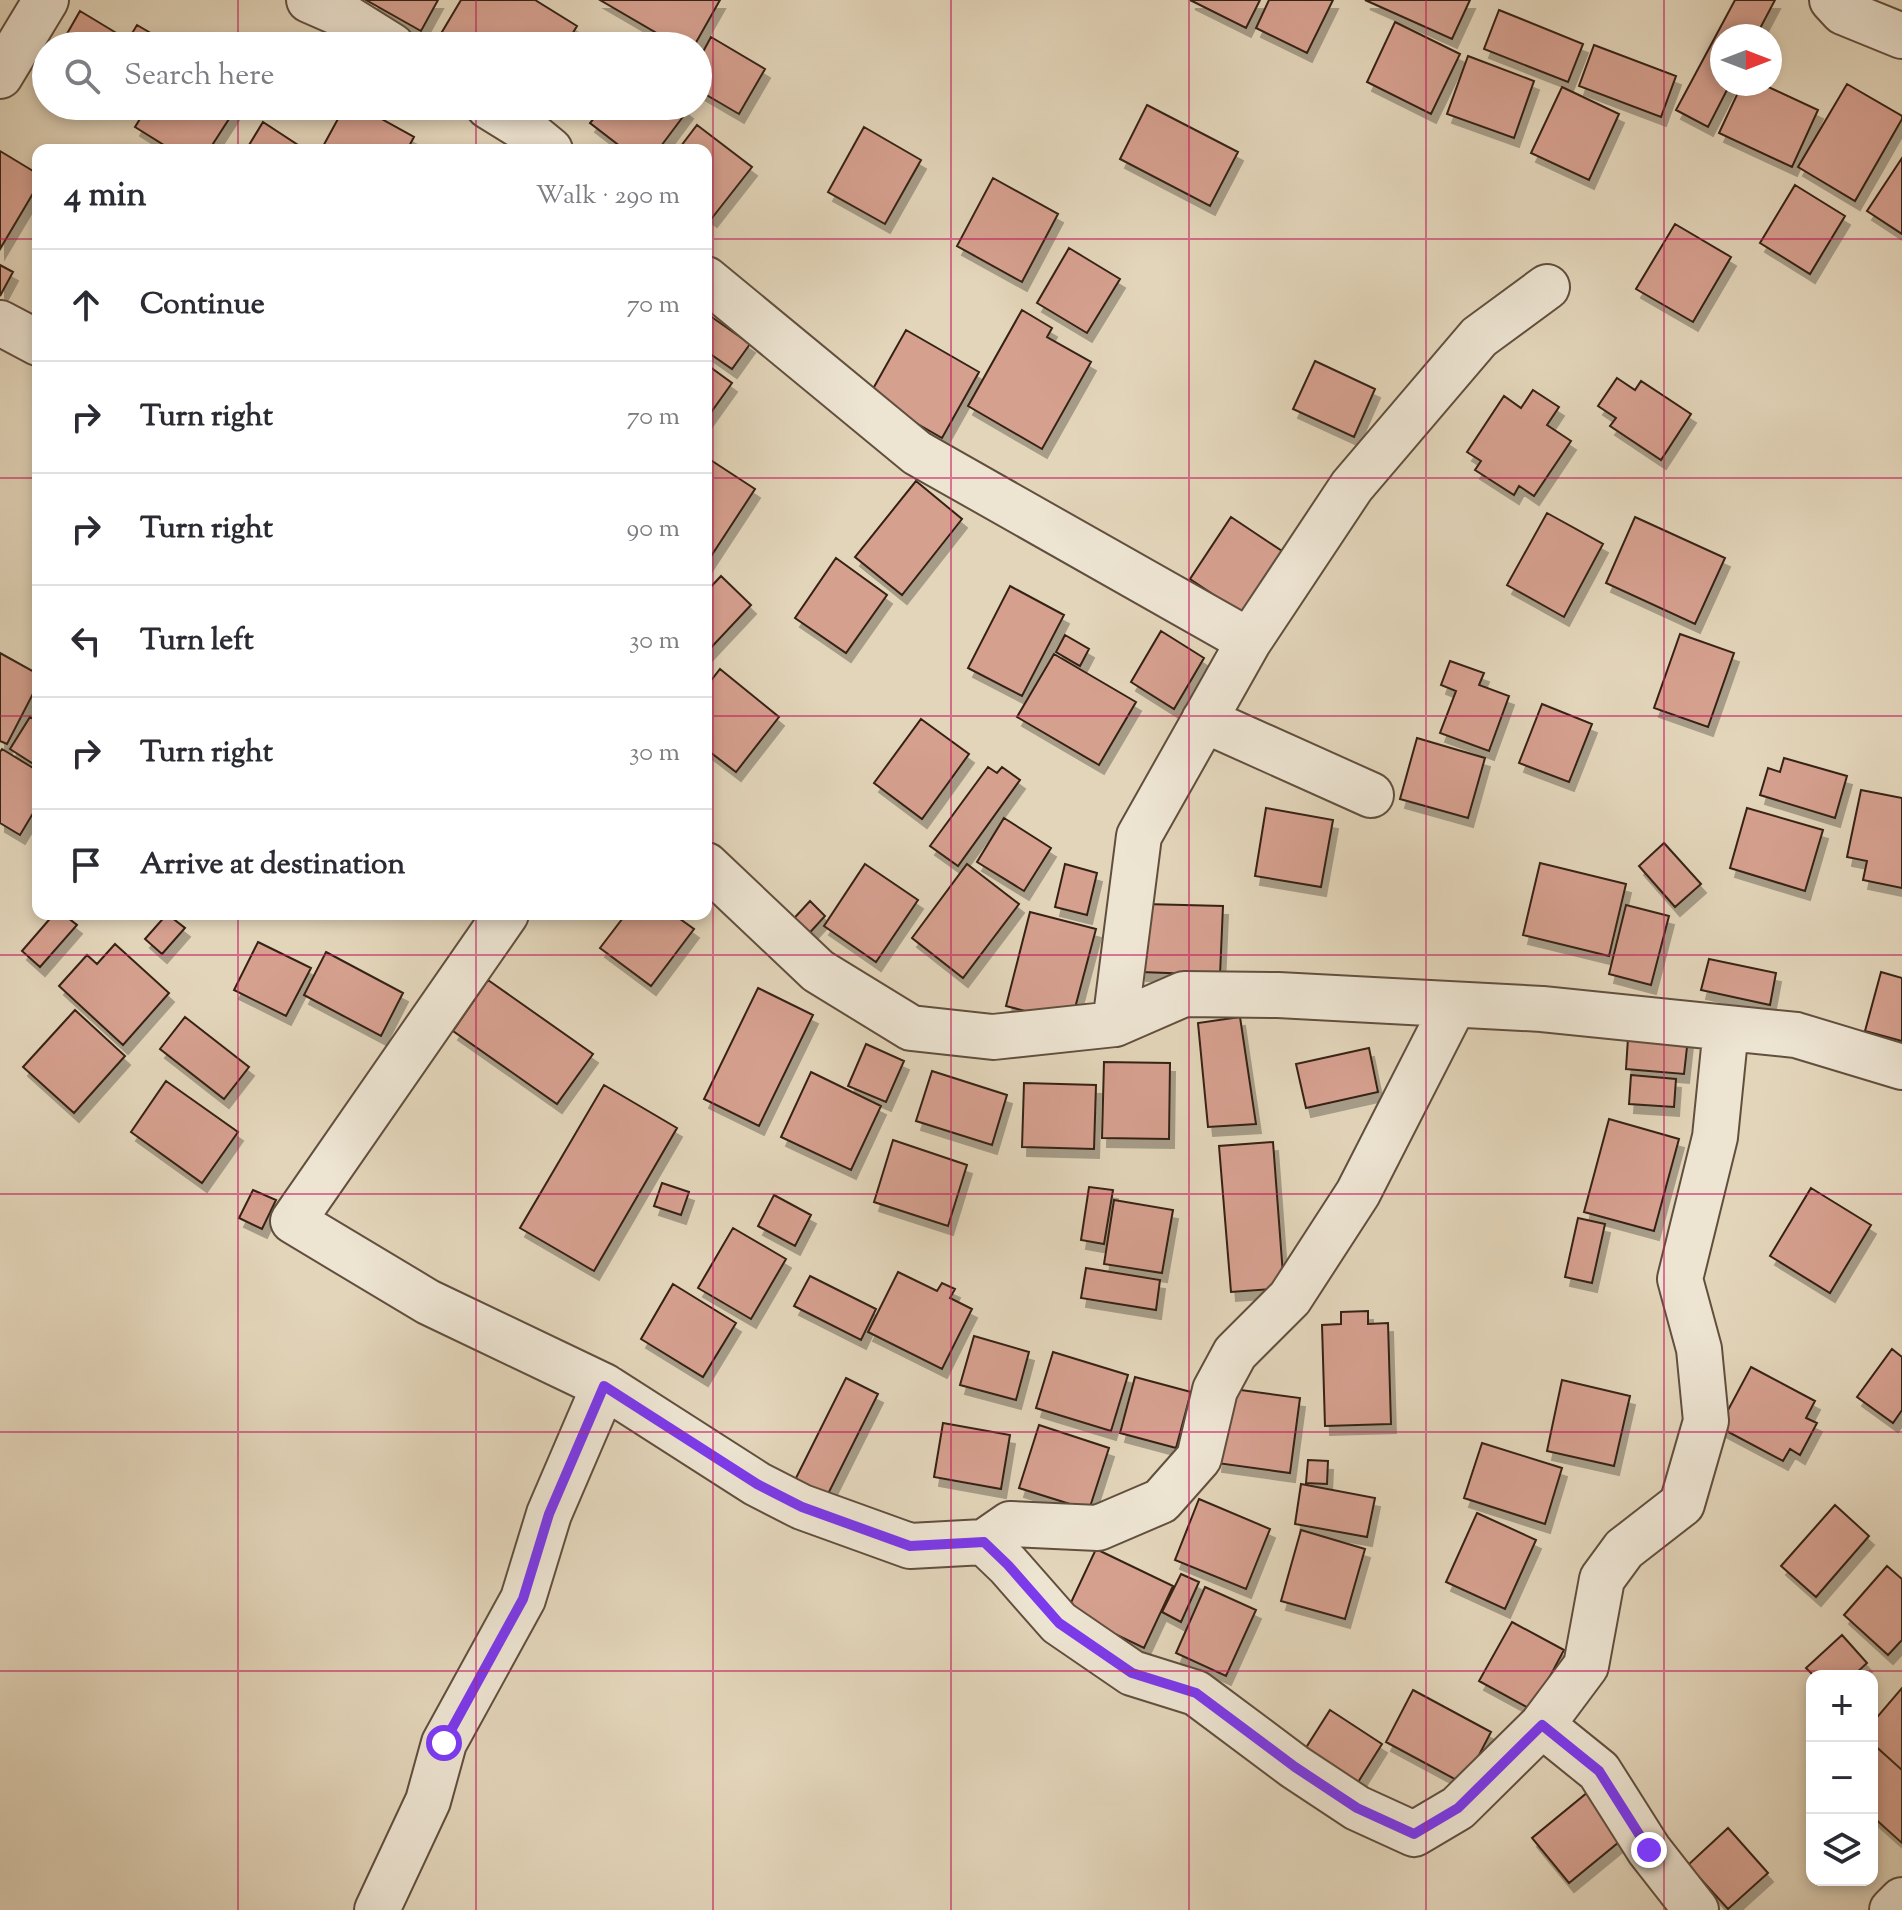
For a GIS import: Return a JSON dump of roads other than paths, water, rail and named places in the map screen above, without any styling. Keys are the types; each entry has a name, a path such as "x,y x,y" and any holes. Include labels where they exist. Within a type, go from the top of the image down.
{"street":[{"path":"0,76 46,0"},
{"path":"309,0 341,14 370,32"},
{"path":"1832,0 1843,12 1902,36"},
{"path":"511,120 543,144"},
{"path":"712,284 917,453 1249,641"},
{"path":"1115,1024 1139,836 1249,641 1362,474 1479,337 1547,287"},
{"path":"0,323 32,340"},
{"path":"1204,720 1371,795"},
{"path":"712,871 818,971 911,1028 993,1037 1115,1024 1184,994 1278,995 1542,1009 1796,1035 1902,1067"},
{"path":"502,920 293,1221 428,1302 604,1386 757,1484 802,1507 910,1546 984,1542 1010,1524 1098,1528 1161,1501 1199,1458 1215,1390 1235,1353 1290,1298 1358,1193 1454,1005"},
{"path":"984,1542 1059,1623 1132,1673 1196,1693 1295,1767 1357,1808 1414,1834 1458,1808 1542,1725 1586,1666 1602,1579 1624,1549 1682,1504 1706,1421 1699,1349 1680,1279 1715,1137 1726,1028"},
{"path":"377,1910 428,1801 444,1743 523,1599 549,1514 604,1386"},
{"path":"1542,1725 1599,1771 1649,1850 1696,1910"},
{"path":"1892,1910 1902,1900"}]}
